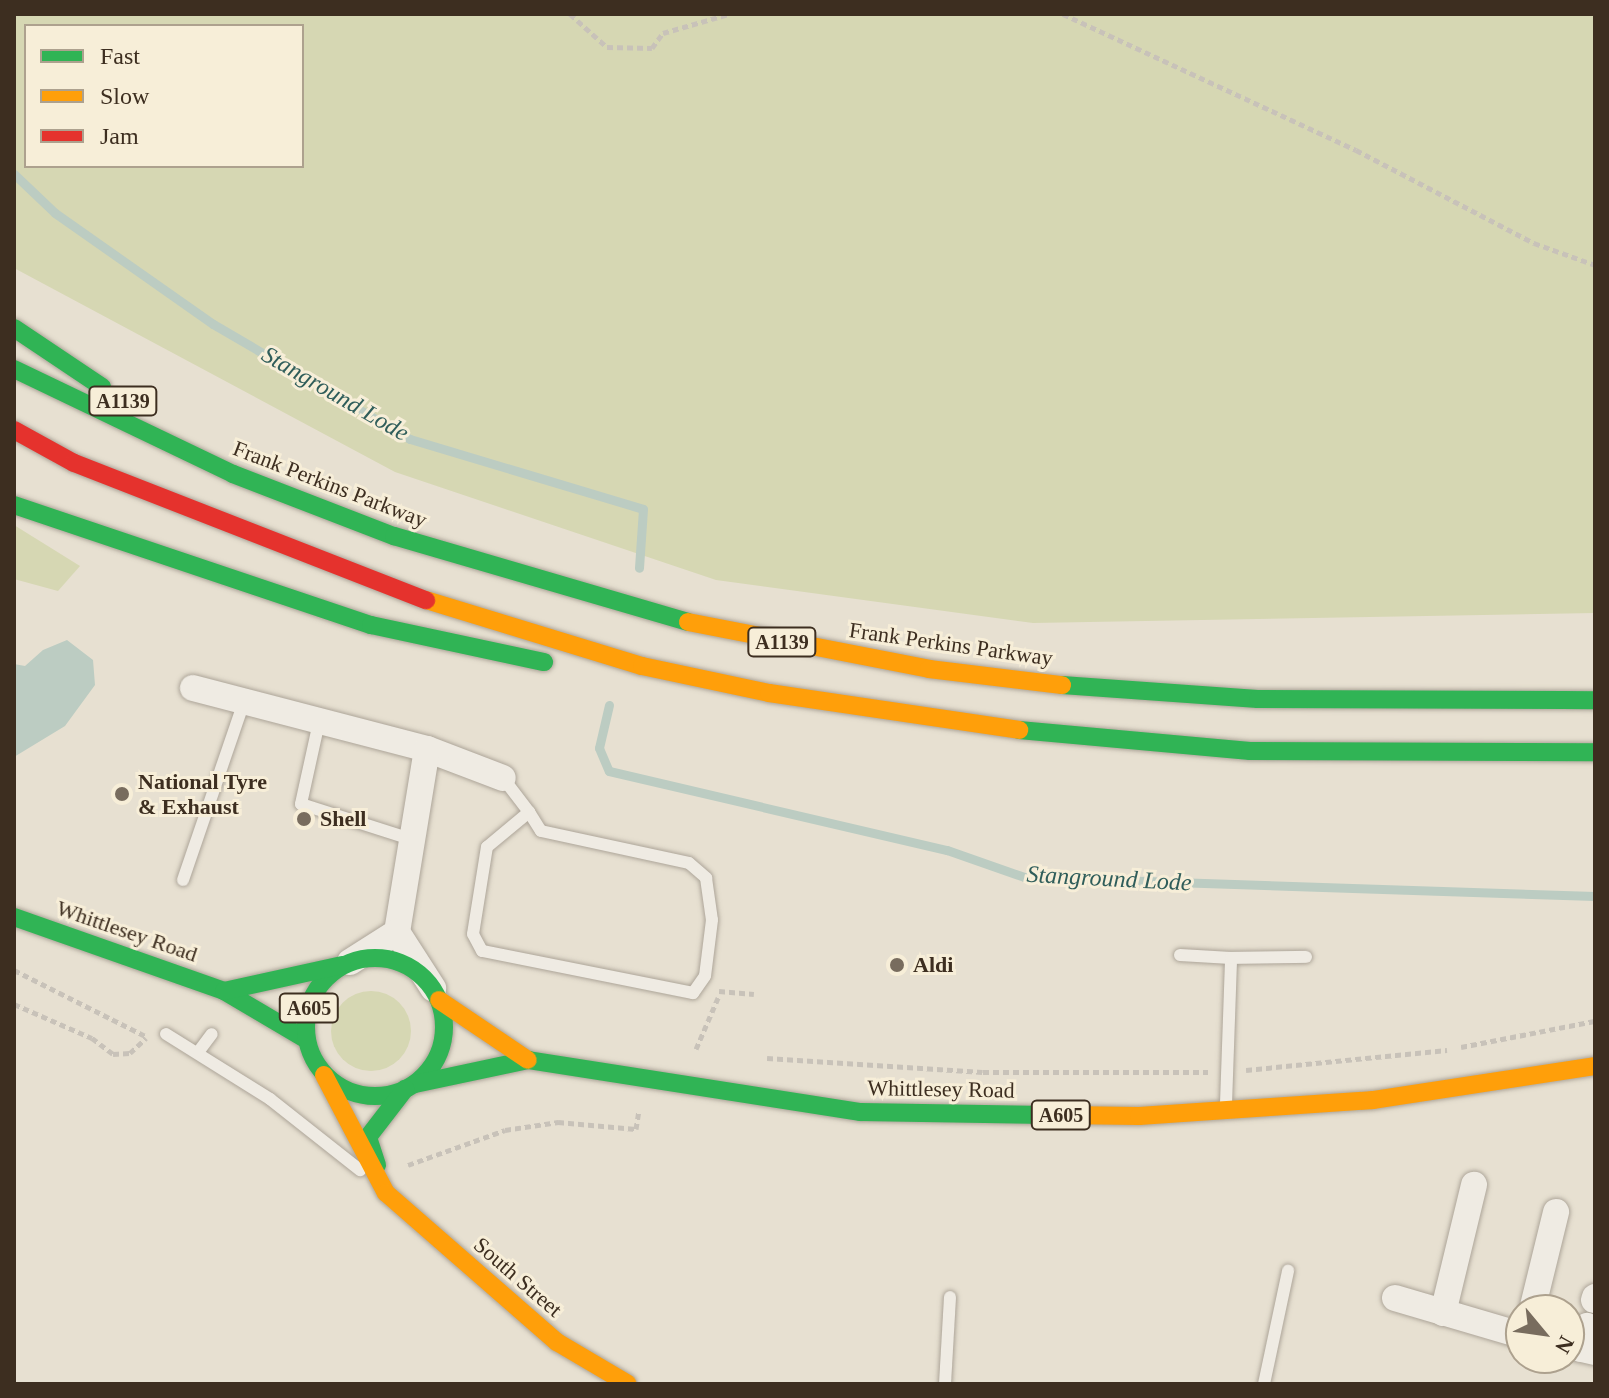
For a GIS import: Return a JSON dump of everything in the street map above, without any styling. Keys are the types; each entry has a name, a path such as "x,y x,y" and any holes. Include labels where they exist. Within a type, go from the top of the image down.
{"main road":[{"name":"A1139","path":"14,328 233,474"},
{"name":"Frank Perkins Parkway","path":"14,369 233,474 394,536 613,603 929,669 1258,699 1595,700"},
{"name":"A1139","path":"14,430 102,475 376,585 642,666 920,719 1070,738 1250,751 1595,752"},
{"name":"A1139","path":"14,505 76,530 371,625 522,662 642,666"},
{"name":"Whittlesey Road","path":"14,917 224,991 307,1040"},
{"name":"A605","path":"224,991 346,964 395,960 436,994"},
{"name":"A605","path":"346,964 312,997 307,1040 324,1075 362,1095 410,1086"},
{"name":"Whittlesey Road","path":"436,994 528,1060"},
{"path":"386,1193 368,1137 410,1086 432,1067 442,1046 436,994"},
{"name":"Whittlesey Road","path":"410,1086 528,1060 860,1112 1139,1116 1373,1100 1595,1066"},
{"name":"South Street","path":"324,1075 386,1193 557,1342 628,1384"}],"street":[{"path":"193,688 427,749 503,778"},
{"path":"427,749 397,932 436,994"},
{"path":"346,964 397,932"},
{"path":"1443,1313 1474,1185"},
{"path":"1536,1294 1556,1212"},
{"path":"1395,1298 1505,1330"}],"lane":[{"path":"183,880 244,702"},
{"path":"319,722 301,804 411,839"},
{"path":"503,778 529,812 541,831 689,863 706,878 712,920 705,976 693,993 482,951 473,934 487,847 529,812"},
{"path":"1180,955 1306,957"},
{"path":"1225,1111 1231,958"},
{"path":"166,1034 199,1051 326,1139 386,1193"},
{"path":"199,1051 212,1034"},
{"path":"1264,1384 1288,1271"},
{"path":"945,1384 950,1297"}],"path":[{"path":"570,14 607,47 652,48 663,33 729,14"},
{"path":"1063,14 1356,150 1534,243 1595,265"},
{"path":"705,976 720,992 754,994"},
{"path":"696,1049 720,992"},
{"path":"14,1004 92,1038 113,1054 130,1053 147,1037"}],"green space":[{"path":"14,14 1595,14 1595,613 1033,623 716,580 395,472 14,268"},
{"path":"14,525 80,566 58,591 14,579"},
{"path":"371,991 386,994 399,1003 408,1016 411,1031 408,1046 399,1059 386,1068 371,1071 356,1068 343,1059 334,1046 331,1031 334,1016 343,1003 356,994"}],"shaded area":[{"path":"67,640 93,660 95,685 65,726 14,757 14,664 25,666 43,650"}],"waterway":[{"name":"Stanground Lode","path":"14,174 55,213 213,324 410,439 643,509 639,568"},
{"name":"Stanground Lode","path":"609,705 599,748 609,771 947,850 1024,877 1595,896"}],"traffic: fast":[{"path":"14,328 102,387"},
{"path":"14,369 233,474 394,536 688,622"},
{"path":"14,505 371,625 544,662"},
{"path":"1062,685 1258,699 1595,700"},
{"path":"1019,730 1250,751 1595,752"},
{"path":"14,917 224,991 307,1040"},
{"path":"375,958 401,963 424,978 439,1001 444,1027 439,1053 424,1076 401,1091 375,1096 349,1091 326,1076 311,1053 306,1027 311,1001 326,978 349,963 375,958"},
{"path":"224,991 342,965"},
{"path":"415,1084 528,1060 860,1112 1062,1115"},
{"path":"377,1165 368,1137 405,1089"}],"traffic: slow":[{"path":"426,600 642,666 769,693 1019,730"},
{"path":"688,622 929,669 1062,685"},
{"path":"439,1000 528,1060"},
{"path":"1062,1115 1139,1116 1373,1100 1595,1066"},
{"path":"324,1075 386,1193 557,1342 628,1384"}],"traffic: jam":[{"path":"14,430 74,463 426,600"}],"place":[{"name":"National Tyre & Exhaust","path":"122,794"},
{"name":"Shell","path":"304,819"},
{"name":"Aldi","path":"897,965"}]}
